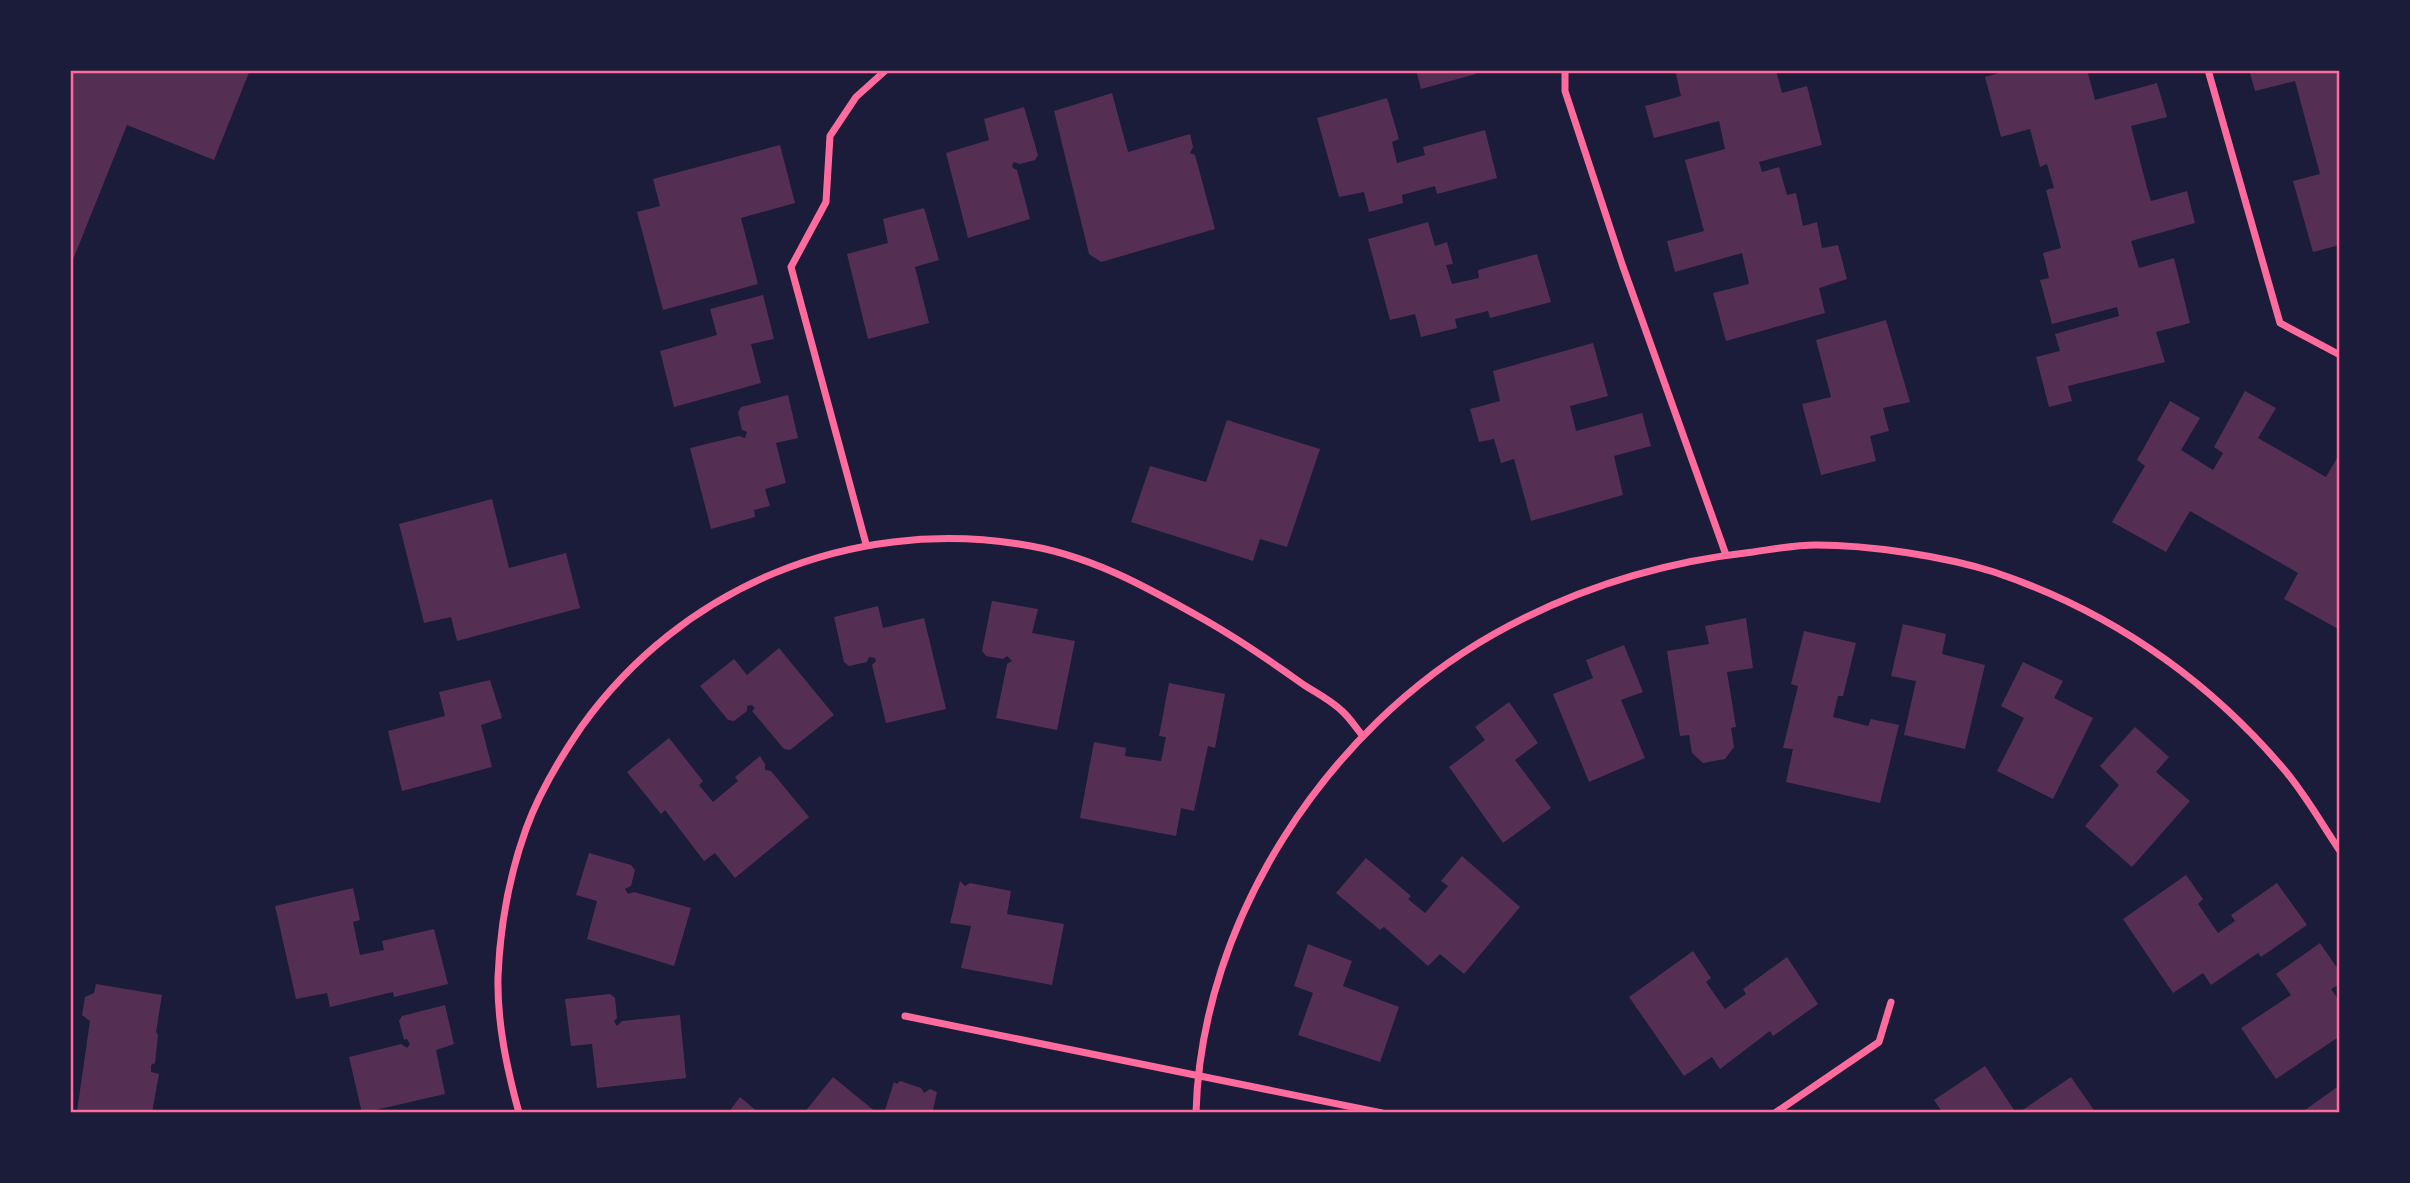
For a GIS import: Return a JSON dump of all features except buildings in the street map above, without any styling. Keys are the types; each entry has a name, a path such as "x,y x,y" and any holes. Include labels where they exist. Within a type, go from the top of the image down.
{"street":[{"path":"866,544 791,267 826,202 830,136 856,97 886,70"},
{"path":"1565,70 1565,91 1622,264 1726,555"},
{"path":"2208,70 2280,323 2340,355"},
{"path":"519,1113 504,1056 498,980 505,904 526,829 559,760 603,697 658,642 722,597 792,565 866,544 942,537 1020,544 1094,563 1135,580 1238,639 1341,710 1363,736"},
{"path":"1196,1113 1197,1074 1213,999 1237,926 1271,858 1313,794 1363,736 1424,681 1505,629 1567,598 1645,571 1726,555 1815,545 1904,552 1992,571 2075,604 2153,648 2223,704 2284,769 2337,841 2340,851"},
{"path":"1775,1113 1879,1042 1891,1002"},
{"path":"905,1016 1382,1113"}]}
